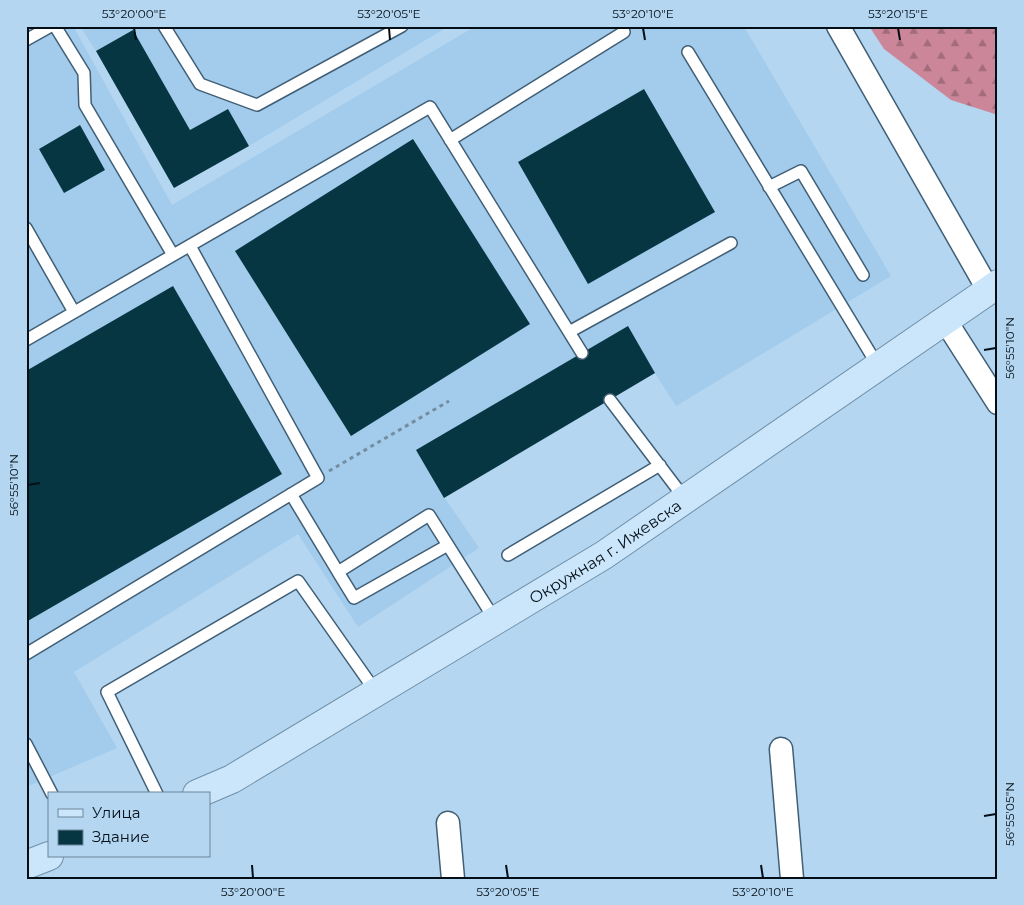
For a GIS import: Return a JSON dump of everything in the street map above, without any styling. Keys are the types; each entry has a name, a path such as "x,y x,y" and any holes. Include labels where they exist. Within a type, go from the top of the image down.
{"main road":[{"name":"Окружная г. Ижевска","path":"202,792 232,779 604,555 993,287"},
{"path":"26,866 48,856"}],"street":[{"path":"838,26 993,287"},
{"path":"945,320 998,403"},
{"path":"780,749 792,879"},
{"path":"448,823 453,879"}],"lane":[{"path":"26,40 51,26"},
{"path":"55,26 84,73 86,105 173,255"},
{"path":"164,26 200,84 258,105 402,26"},
{"path":"450,140 624,32"},
{"path":"688,52 878,366"},
{"path":"26,340 430,107 582,353"},
{"path":"769,187 801,172 863,275"},
{"path":"26,228 74,312"},
{"path":"568,332 731,243"},
{"path":"26,654 318,478 190,246"},
{"path":"610,400 685,498"},
{"path":"508,555 660,465"},
{"path":"291,494 354,598 448,545"},
{"path":"338,572 429,516 495,620"},
{"path":"156,792 107,692 298,581 376,692"},
{"path":"26,744 51,792"}],"path":[{"path":"318,478 449,401"}],"shaded area":[{"path":"26,26 73,26 172,205 476,26 740,26 746,30 891,276 676,406 655,373 444,497 479,548 358,627 298,534 74,672 117,748 26,787"},
{"path":"80,26 449,26 249,146 174,188"}],"green space":[{"path":"869,26 998,26 998,115 951,100 884,49"}],"building":[{"path":"133,30 190,130 228,109 249,146 174,188 96,51"},
{"path":"644,89 715,212 588,284 518,162"},
{"path":"80,125 105,170 64,193 39,149"},
{"path":"413,139 530,324 351,436 235,251"},
{"path":"173,286 282,474 26,622 26,371"},
{"path":"628,326 655,373 444,498 416,450"}]}
